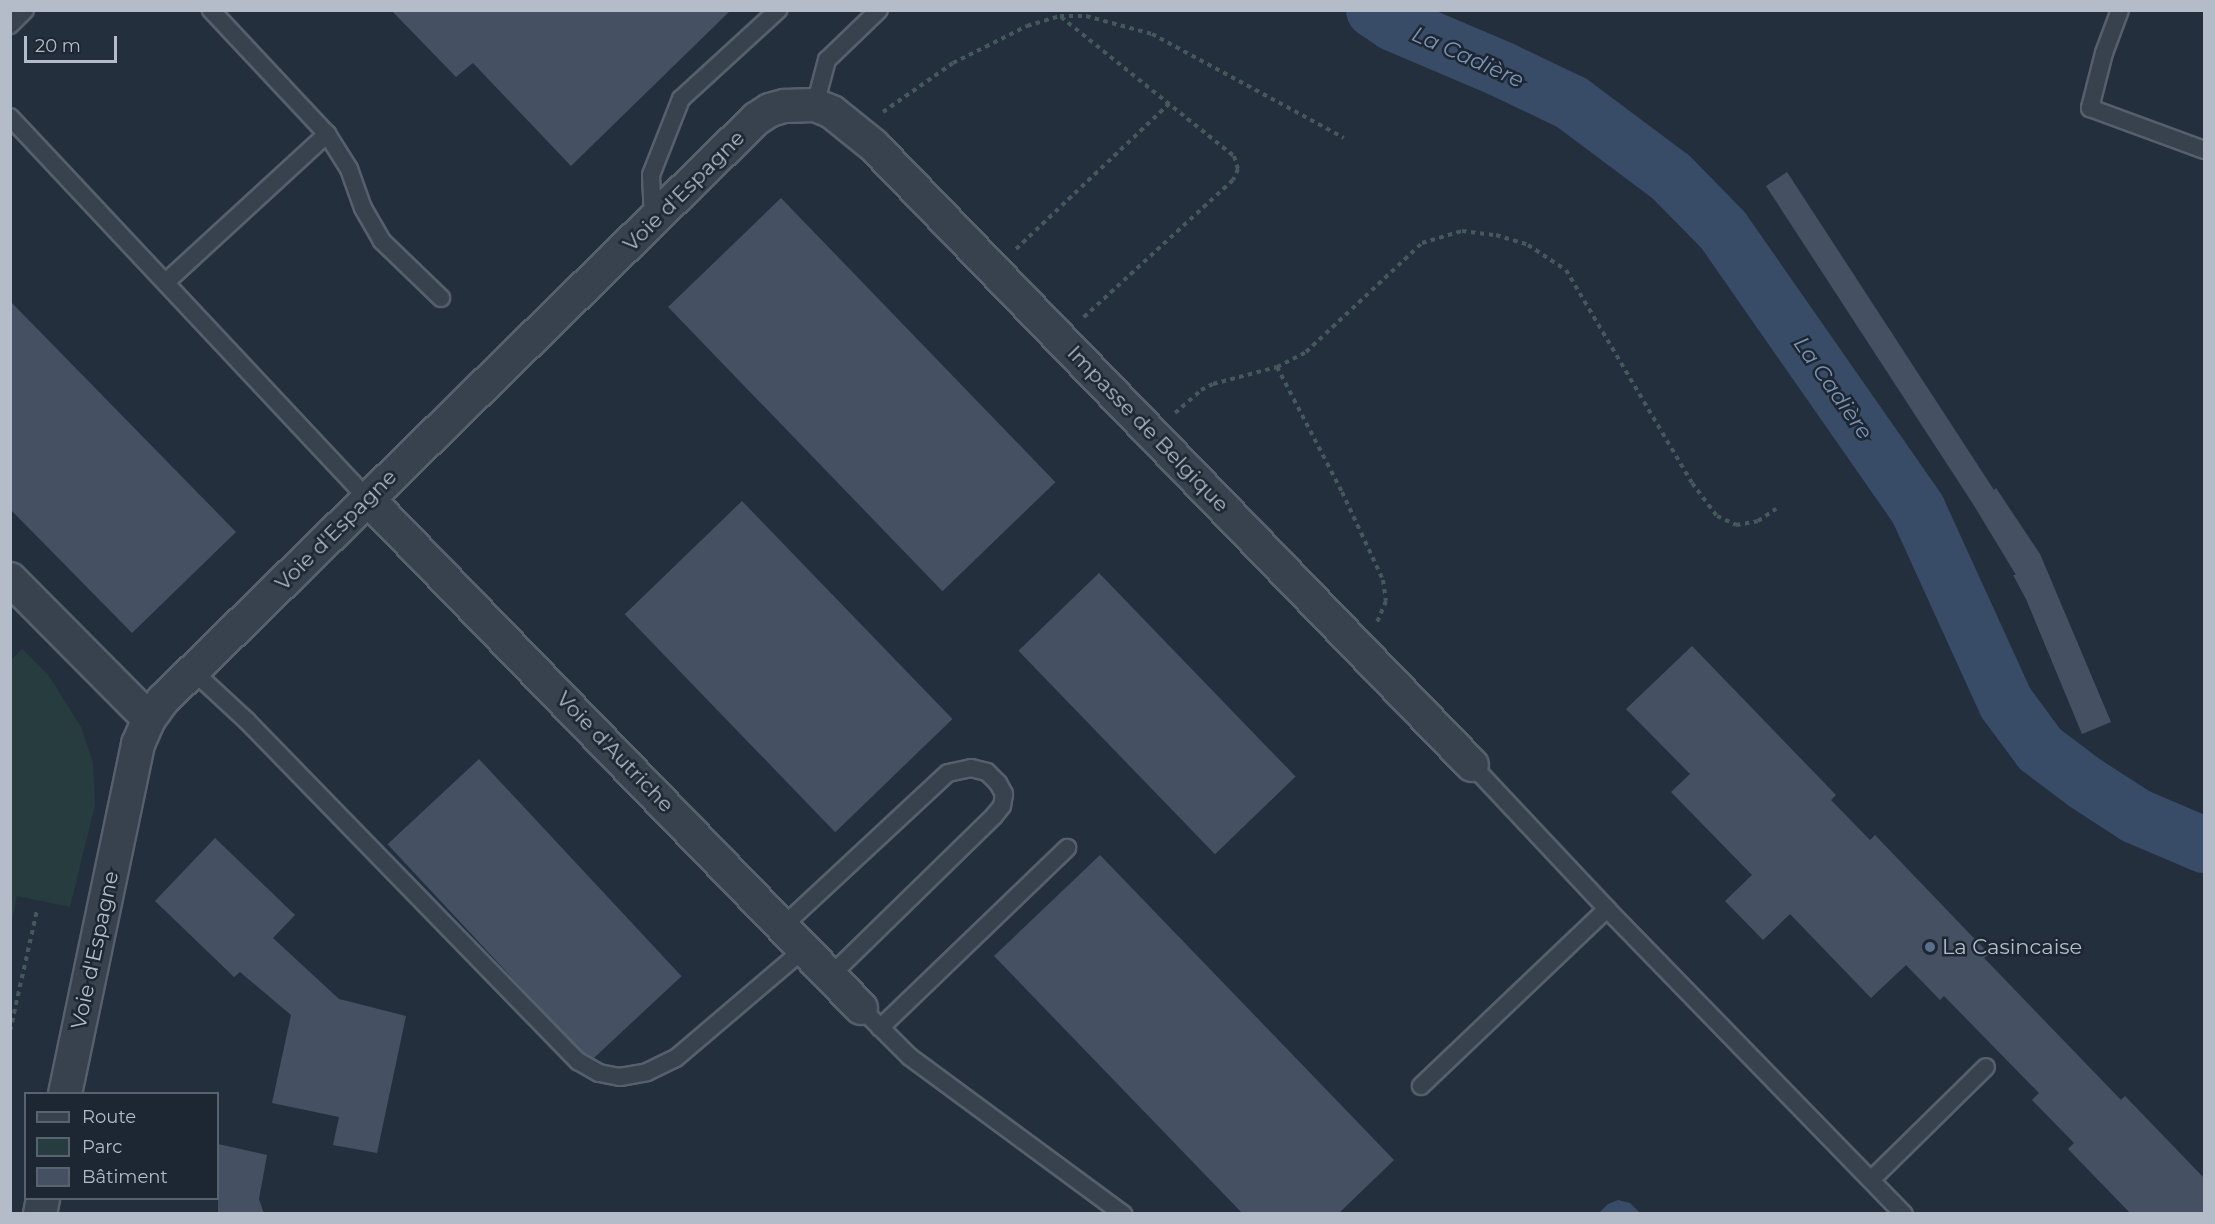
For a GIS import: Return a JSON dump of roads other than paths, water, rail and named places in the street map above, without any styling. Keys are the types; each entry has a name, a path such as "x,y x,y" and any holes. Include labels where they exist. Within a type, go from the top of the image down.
{"street":[{"name":"Voie d'Espagne","path":"65,1092 138,744 149,719 163,700 756,119 784,106 815,105"},
{"name":"Impasse de Belgique","path":"815,105 832,112 861,134 1472,765"},
{"name":"Voie d'Autriche","path":"367,498 870,1018"},
{"path":"10,579 149,719"}],"lane":[{"path":"10,25 26,10"},
{"path":"211,10 327,134 349,169 363,208 382,241 441,298"},
{"path":"653,222 651,175 681,99 778,10"},
{"path":"815,105 826,60 879,10"},
{"path":"2120,10 2104,53 2090,108 2205,150"},
{"path":"10,117 367,498"},
{"path":"166,282 327,134"},
{"path":"192,670 247,721 578,1061 599,1073 620,1077 647,1072 676,1058 804,949"},
{"path":"1472,765 1607,909 1904,1214"},
{"path":"783,927 948,773 971,768 987,771 1004,794 1002,806 830,976"},
{"path":"1067,848 870,1018 910,1057 1123,1214"},
{"path":"1421,1086 1607,909"},
{"path":"1871,1180 1986,1067"}],"water":[{"path":"1618,1200 1630,1203 1640,1213 1599,1213 1608,1204"}],"waterway":[{"name":"La Cadière","path":"1374,10 1393,23 1503,70 1572,103 1671,177 1723,230 1918,510 2006,703 2040,749 2085,783 2136,816 2204,845"}],"place":[{"name":"La Casincaise","path":"1930,947"}]}
